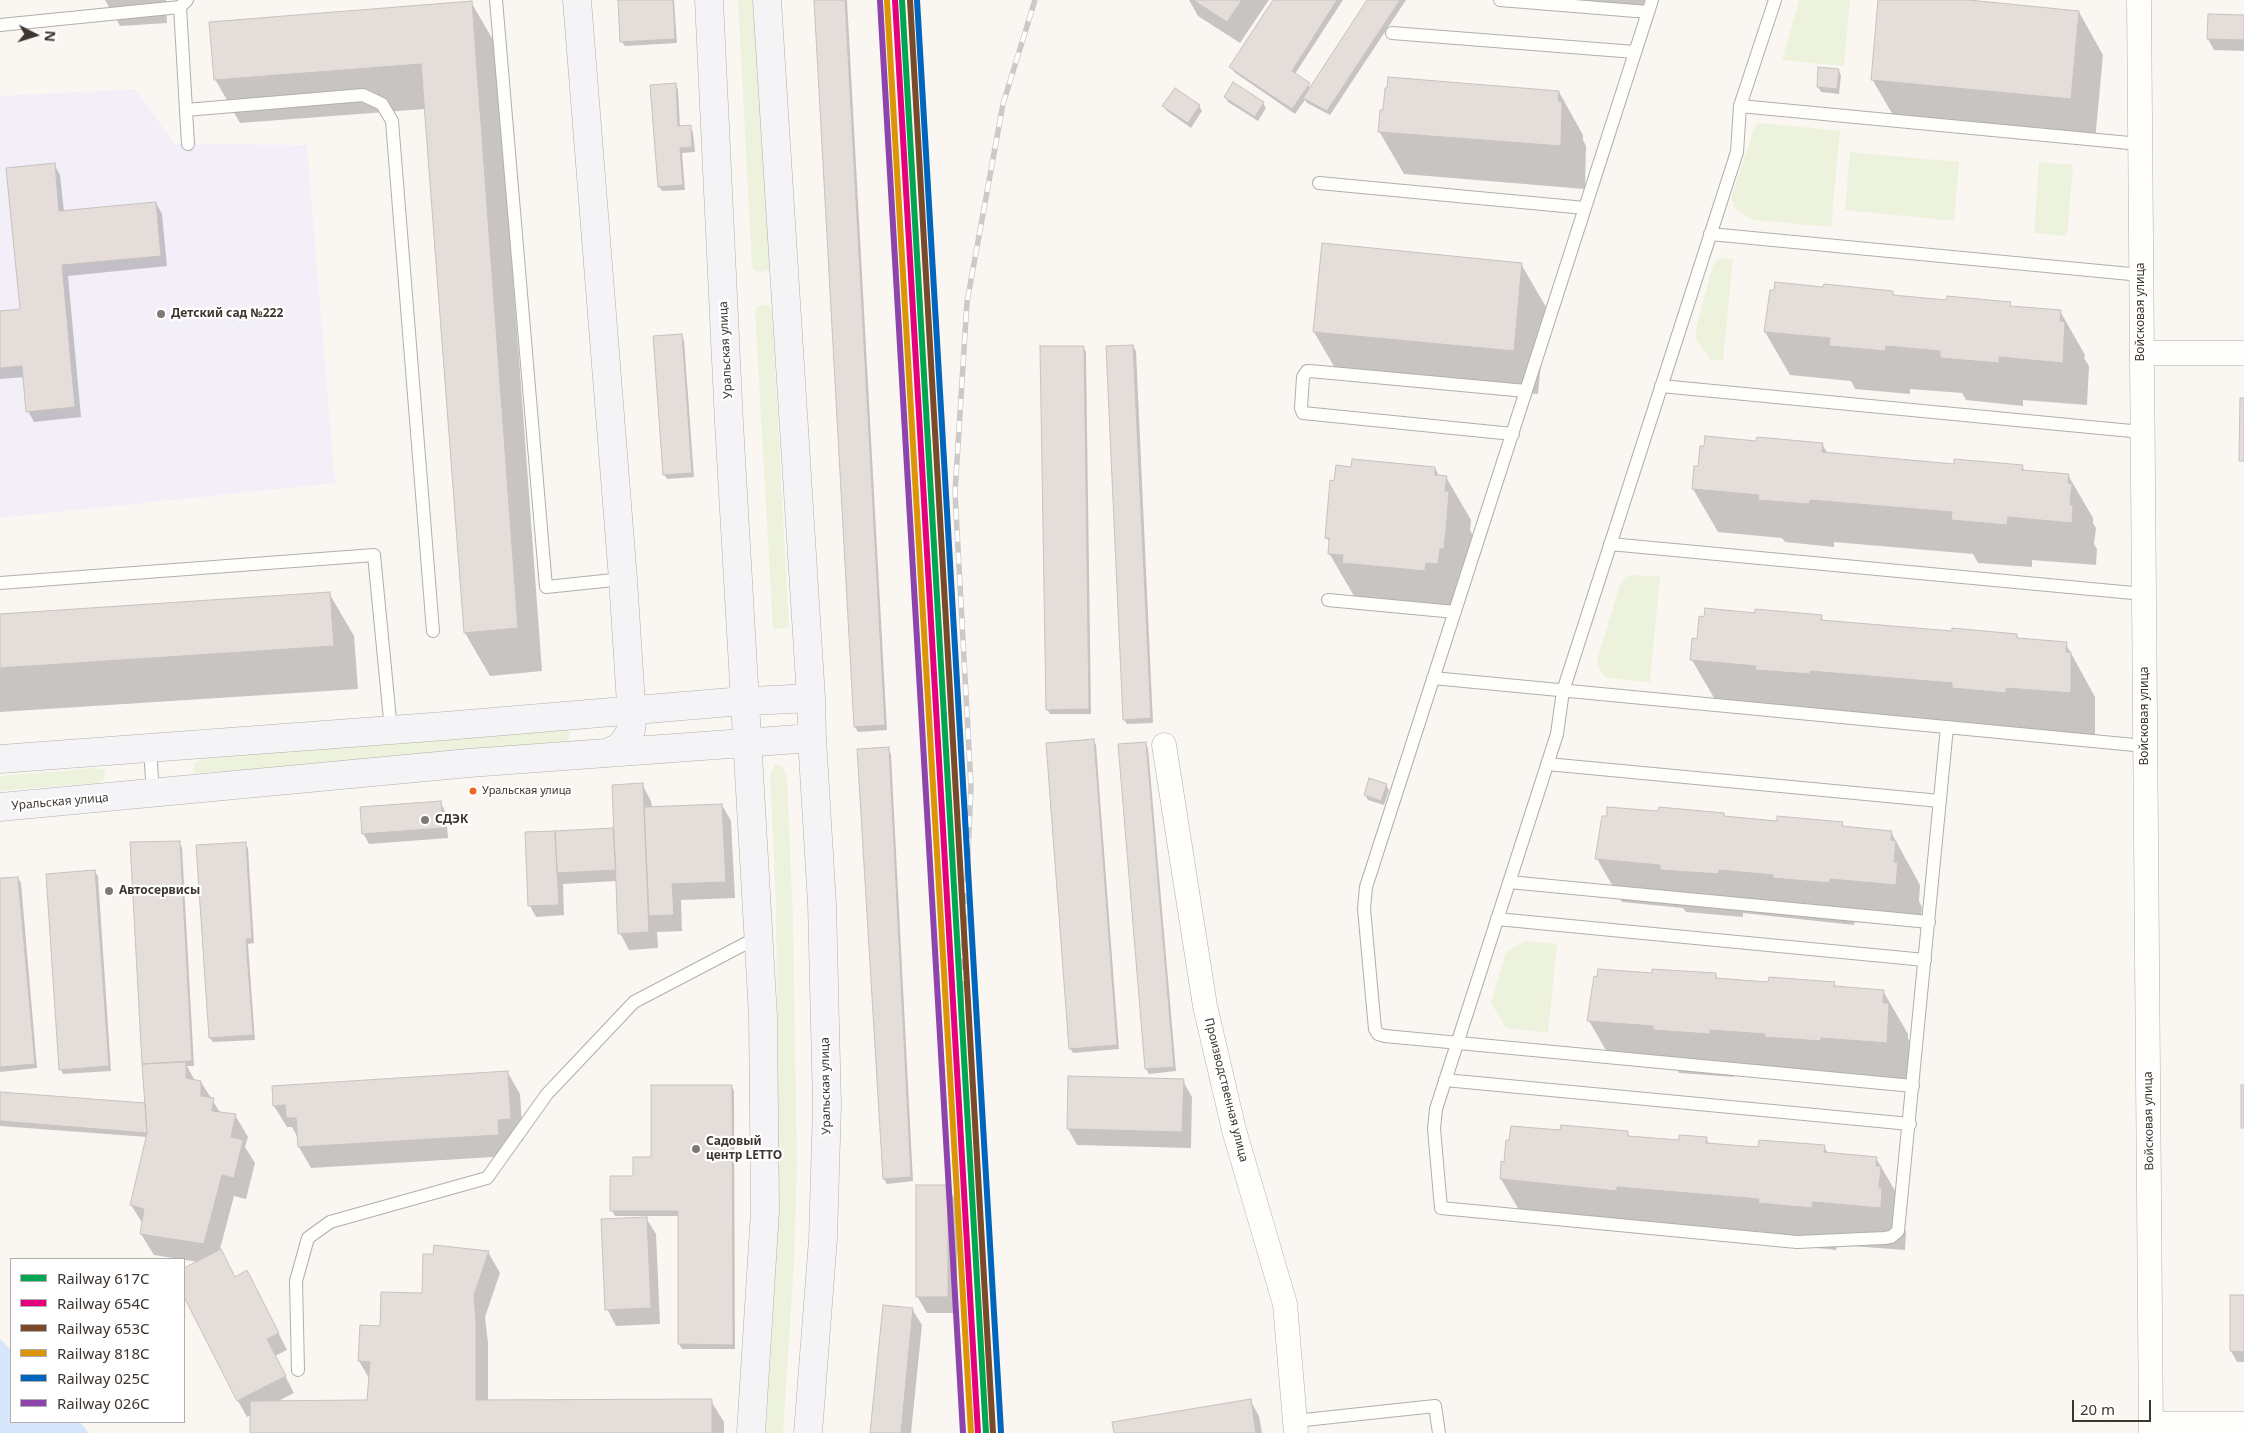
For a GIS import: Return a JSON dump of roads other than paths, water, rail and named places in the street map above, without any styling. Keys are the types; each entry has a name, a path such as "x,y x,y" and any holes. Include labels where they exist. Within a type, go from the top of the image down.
{"main road":[{"path":"577,0 630,684 619,712"},
{"name":"Уральская улица","path":"710,0 729,423 760,936 763,1016 764,1211 751,1433"},
{"name":"Уральская улица","path":"767,0 811,698 822,904 827,1105 824,1239 808,1433"},
{"path":"630,684 643,698 667,708"},
{"path":"0,759 150,749 745,701 811,698"},
{"path":"607,752 620,747 631,730 619,712"},
{"name":"Уральская улица","path":"0,807 469,763 747,741 812,738"}],"street":[{"name":"Войсковая улица","path":"2139,0 2151,1428"},
{"path":"2142,353 2244,353"},
{"name":"Производственная улица","path":"1164,745 1205,1006 1234,1130 1285,1304 1296,1427"},
{"path":"2151,1428 2244,1424"}],"lane":[{"path":"496,0 546,587 623,579"},
{"path":"1500,0 1650,6 1366,888 1364,908 1375,1029 1378,1034 1385,1036 1913,1086"},
{"path":"1775,0 1740,106 1737,152 1563,691 1557,734 1434,1118 1441,1208 1797,1242 1891,1237 1898,1231 1910,1124 1947,727"},
{"path":"0,25 183,4 188,144"},
{"path":"1392,33 1635,52"},
{"path":"186,110 363,95 382,104 392,121 433,630"},
{"path":"1740,106 2140,144"},
{"path":"1318,183 1585,208"},
{"path":"1710,234 2141,275"},
{"path":"1512,434 1306,414 1303,413 1301,408 1303,377 1307,371 1310,371 1526,391"},
{"path":"1661,386 2142,432"},
{"path":"1610,544 2144,594"},
{"path":"0,583 374,555 391,730"},
{"path":"1328,600 1455,612"},
{"path":"1433,678 2145,746"},
{"path":"150,749 153,794"},
{"path":"1547,764 1940,801"},
{"path":"1509,882 1928,922"},
{"path":"1497,919 1925,960"},
{"path":"298,1370 296,1281 308,1238 330,1222 488,1178 547,1094 634,1002 760,936"},
{"path":"1445,1080 1910,1124"},
{"path":"1296,1427 1434,1406 1439,1433"}],"water":[{"path":"0,1339 10,1349 10,1423 81,1423 89,1433 0,1433"}],"railway":[{"path":"961,1003 971,787 955,493 967,302 1003,104 1035,0"}],"rail line":[{"name":"654С","path":"895,0 978,1433"},
{"name":"617C","path":"902,0 986,1433"},
{"name":"653С","path":"910,0 993,1433"},
{"name":"025С","path":"917,0 1001,1432"},
{"name":"026С","path":"880,1 963,1433"},
{"name":"818С","path":"887,1 971,1433"}],"place":[{"name":"Детский сад №222","path":"161,314"},
{"name":"Уральская улица","path":"473,791"},
{"name":"СДЭК","path":"425,820"},
{"name":"Автосервисы","path":"109,891"},
{"name":"Садовый центр LETTO","path":"696,1149"}]}
